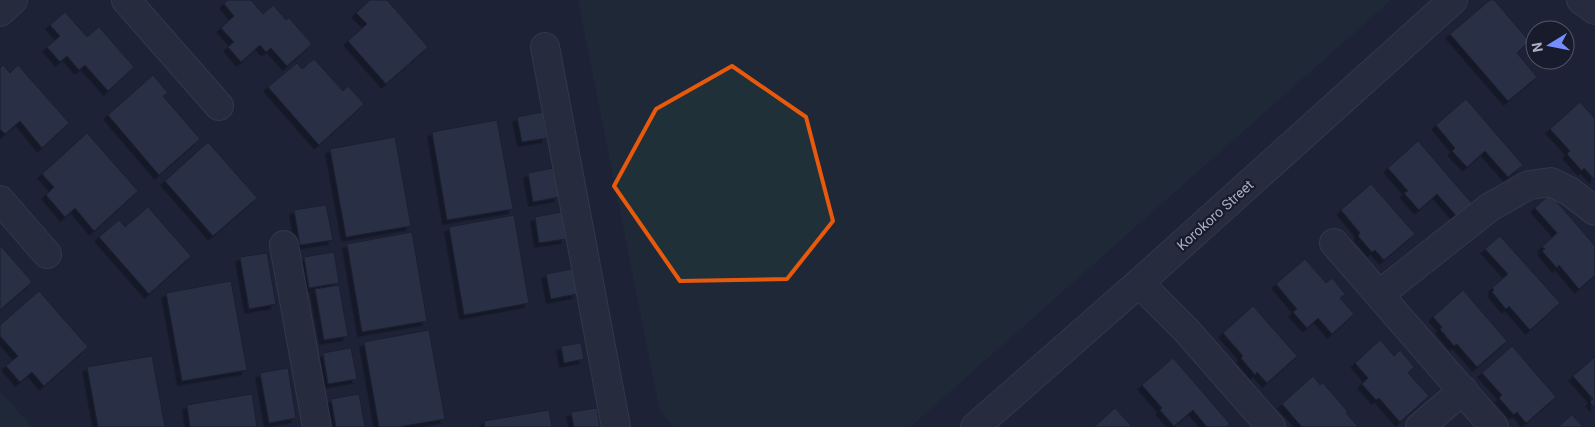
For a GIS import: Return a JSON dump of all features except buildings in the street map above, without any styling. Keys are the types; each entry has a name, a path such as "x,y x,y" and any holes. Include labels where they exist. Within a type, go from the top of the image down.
{"street":[{"path":"0,12 14,0"},
{"path":"126,0 219,106"},
{"name":"Korokoro Street","path":"975,427 1139,283 1453,0"},
{"path":"1581,0 1595,10"},
{"path":"545,47 616,427"},
{"path":"1380,294 1490,207 1529,185 1551,182 1569,191 1595,211"},
{"path":"0,200 48,254"},
{"path":"1334,243 1494,427"},
{"path":"284,245 317,427"},
{"path":"1139,283 1186,330 1262,424"},
{"path":"1420,427 1463,390"}],"highlighted area":[{"path":"732,66 806,117 833,221 787,279 680,281 614,186 656,109"}],"shaded area":[{"path":"578,0 1391,0 910,427 674,427 660,411"},
{"path":"0,391 32,427 0,427"}]}
